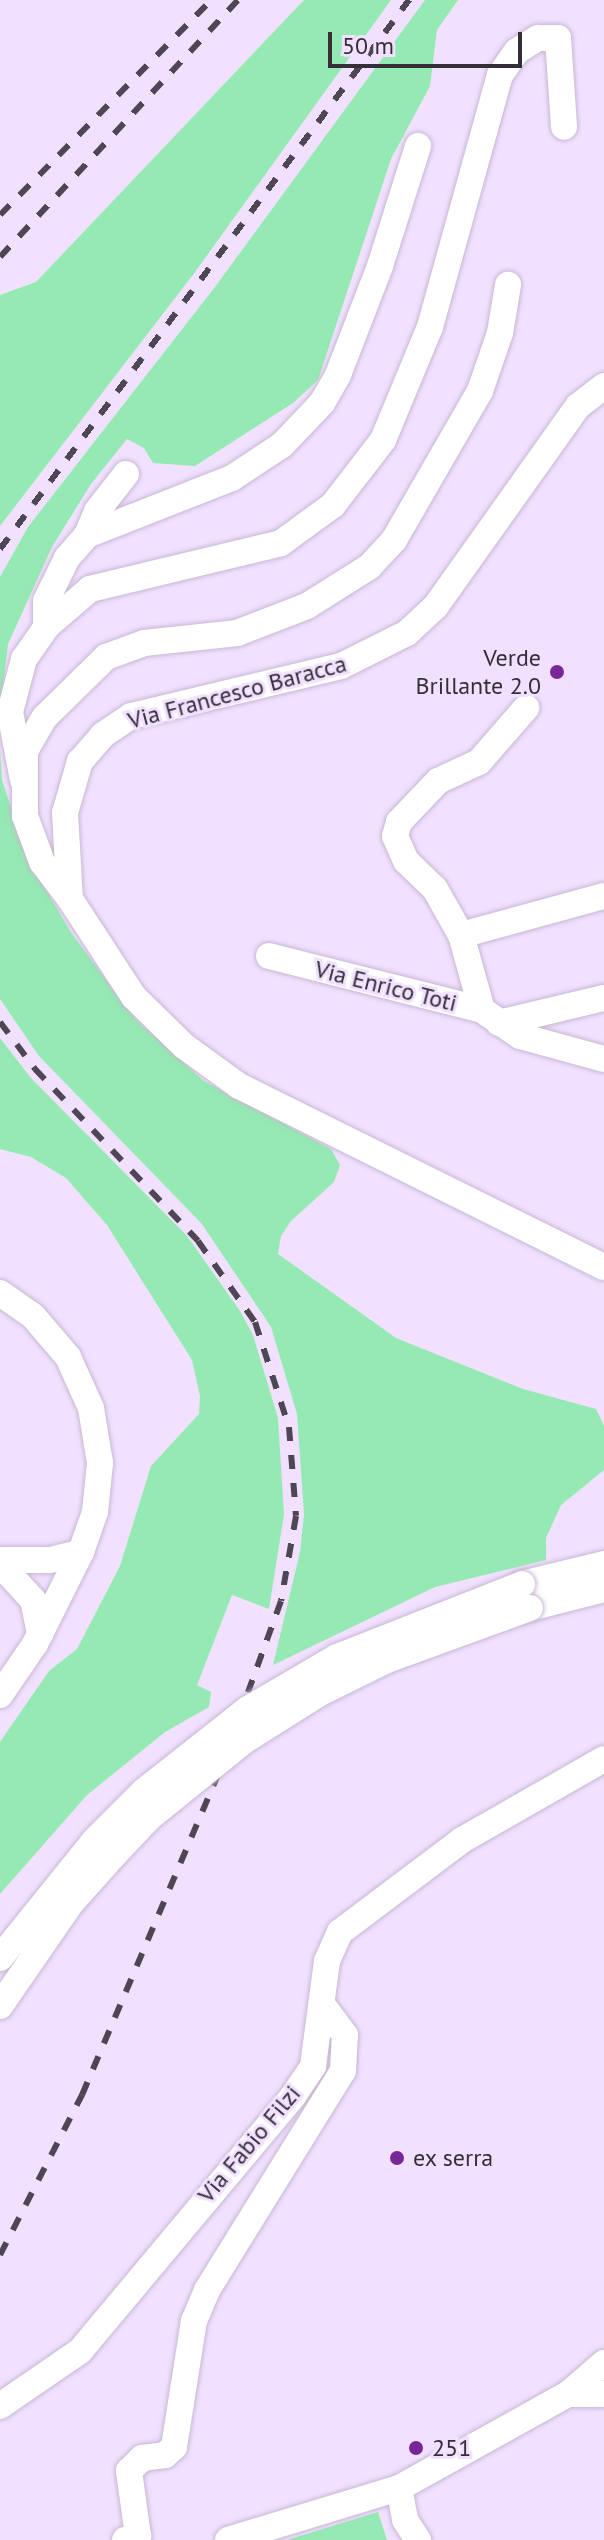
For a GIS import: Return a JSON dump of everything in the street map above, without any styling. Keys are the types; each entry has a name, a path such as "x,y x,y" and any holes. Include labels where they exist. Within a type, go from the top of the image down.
{"street":[{"path":"23,780 10,712 24,659 46,627 90,589 281,543 333,505 383,440 430,327 500,75 517,51 538,38 558,38 564,127"},
{"path":"87,535 232,478 282,445 322,403 338,375 380,266 418,146"},
{"path":"508,285 500,333 480,391 402,528 369,567 307,606 237,633 144,643 106,657 45,717 25,751 25,816 42,862 134,997 184,1046 239,1086 604,1267"},
{"name":"Via Francesco Baracca","path":"70,899 68,795 80,761 103,735 147,711 341,666 407,633 436,606 578,406 604,386"},
{"path":"46,627 46,601 67,558 87,535 97,511 126,474"},
{"path":"491,1016 461,935 435,889 400,852 396,828 438,781 479,762 526,708"},
{"path":"461,935 604,896"},
{"name":"Via Enrico Toti","path":"269,956 491,1016 520,1036 604,1059"},
{"name":"Via Enrico Toti","path":"491,1016 604,998"},
{"path":"0,1293 51,1335 68,1357 91,1408 99,1491 81,1552 40,1634 0,1695"},
{"path":"0,1562 50,1560 81,1552"},
{"path":"0,1562 33,1600 40,1634"},
{"path":"0,2006 71,1903 113,1856 149,1818 244,1741 320,1693 387,1660 604,1564"},
{"path":"0,1958 95,1840 144,1791 248,1709 337,1657 526,1596 604,1589"},
{"name":"Via Fabio Filzi","path":"0,2406 80,2351 293,2096 313,2066 321,2033 327,1961 340,1932 462,1840 604,1759"},
{"path":"125,2540 138,2536 129,2471 142,2458 165,2455 174,2447 194,2321 207,2290 343,2071 345,2035 322,2005"},
{"path":"228,2540 399,2488 568,2394 604,2363"},
{"path":"568,2394 604,2394"},
{"path":"399,2488 405,2520 418,2540"}],"green space":[{"path":"304,0 391,0 195,272 0,526 0,295 36,282"},
{"path":"425,0 458,0 437,30 430,86 391,159 318,380 293,403 195,466 153,463 144,448 127,439 91,484 52,547 8,644 0,711 0,577 28,527 215,287"},
{"path":"0,749 2,780 29,861 72,934 137,1021 204,1081 331,1149 340,1165 334,1182 291,1221 281,1236 278,1254 396,1338 523,1389 596,1409 604,1426 604,1470 561,1505 546,1538 546,1560 435,1587 273,1665 300,1552 304,1514 297,1414 271,1327 202,1224 39,1056 0,999"},
{"path":"0,1038 31,1078 187,1236 240,1311 253,1335 278,1418 284,1514 269,1609 232,1595 197,1685 211,1692 209,1707 165,1732 87,1795 0,1894 0,1742 49,1671 77,1649 120,1566 151,1466 199,1414 200,1396 192,1360 107,1225 66,1178 31,1157 0,1149"},
{"path":"378,2512 387,2540 287,2540"}],"railway":[{"path":"0,215 211,0"},
{"path":"0,257 238,0"},
{"path":"0,549 409,0"},
{"path":"0,1022 35,1069 198,1241 255,1322 289,1427 296,1516 281,1601 248,1692"},
{"path":"0,2255 82,2095 218,1775"}],"place":[{"name":"Verde Brillante 2.0","path":"557,672"},
{"name":"ex serra","path":"397,2158"},
{"name":"251","path":"416,2448"}]}
